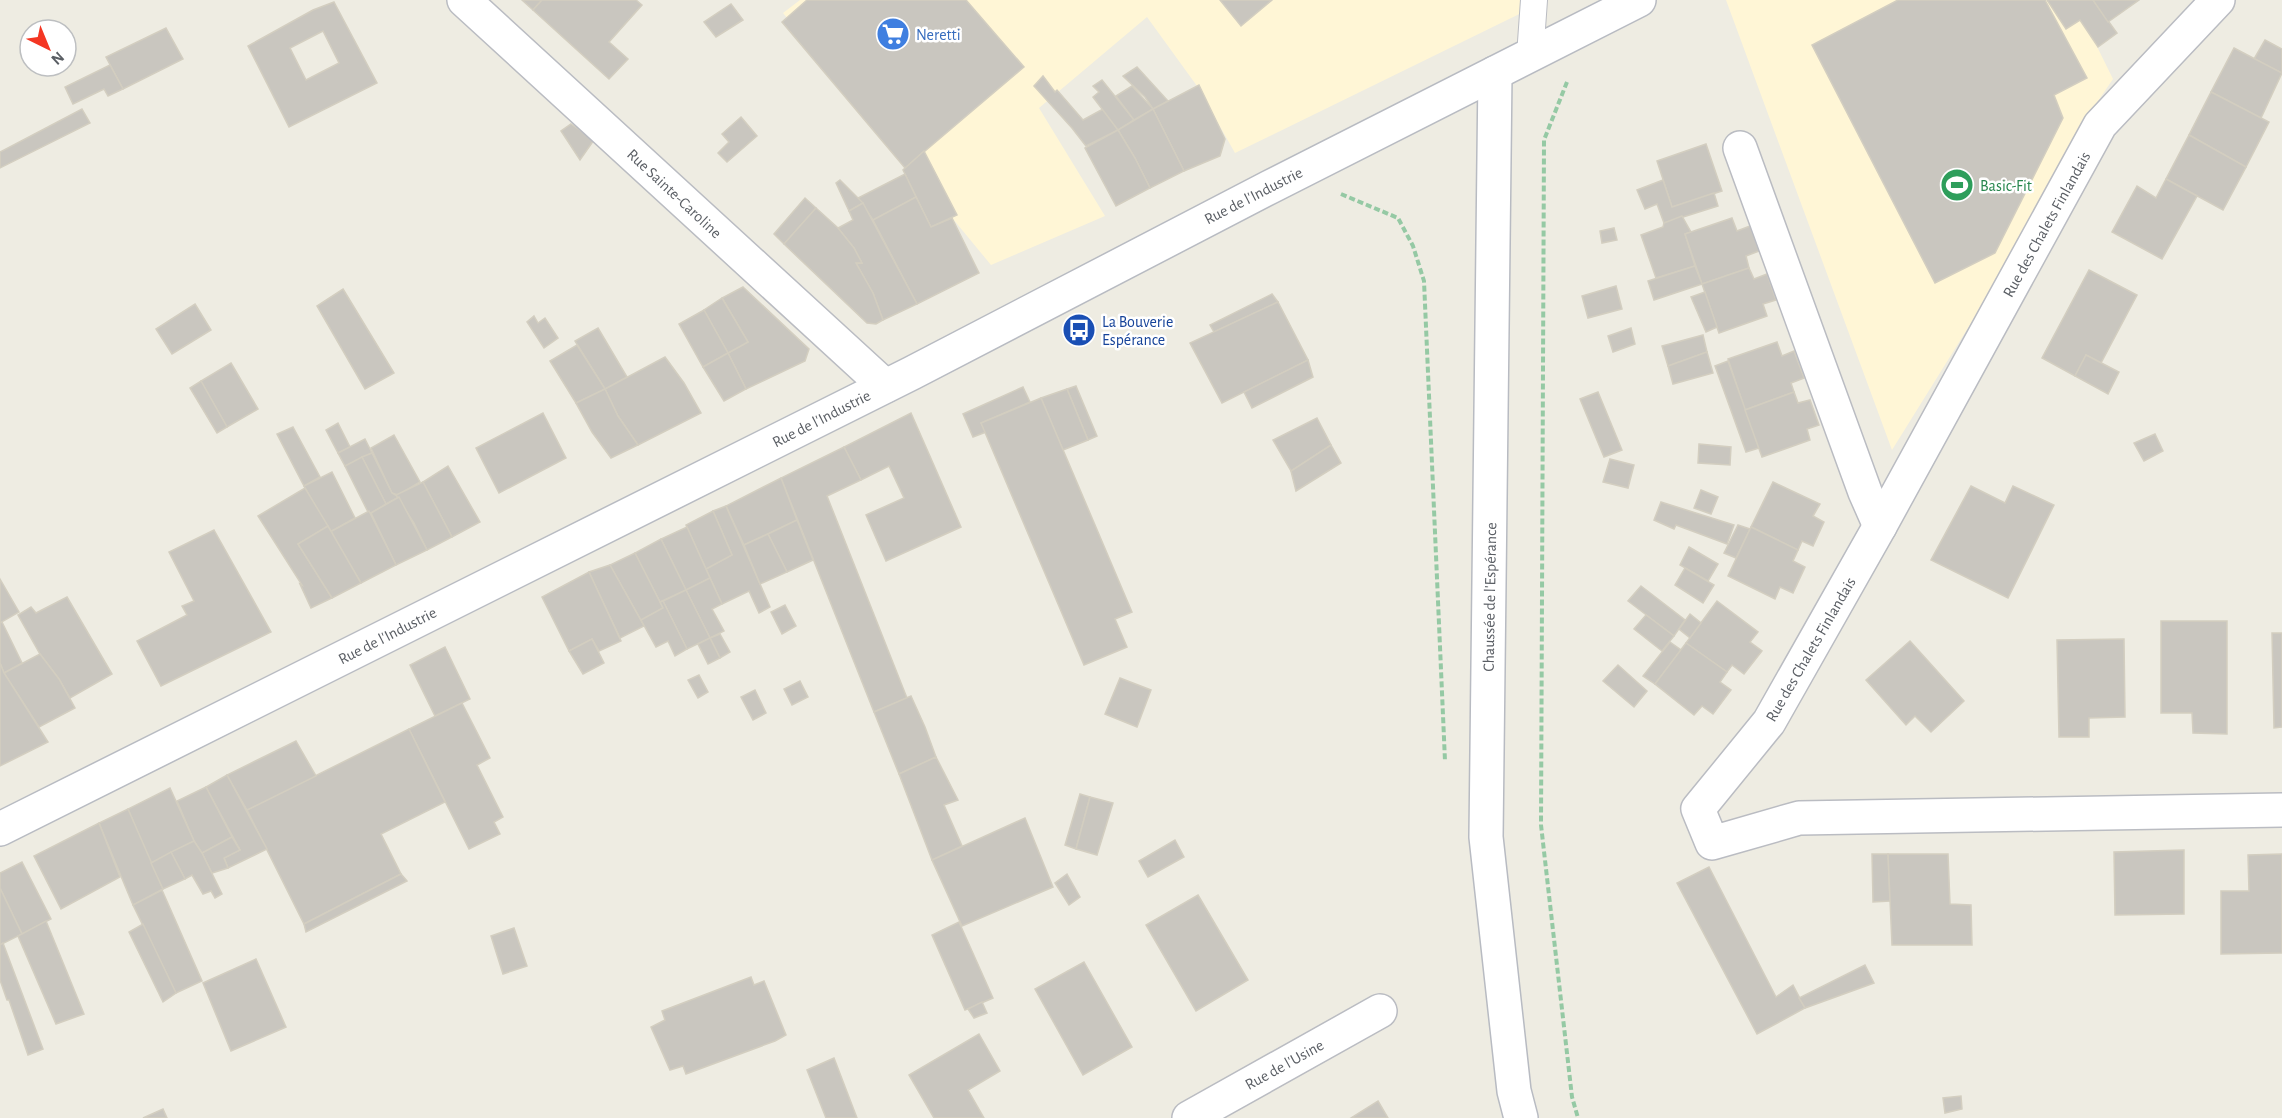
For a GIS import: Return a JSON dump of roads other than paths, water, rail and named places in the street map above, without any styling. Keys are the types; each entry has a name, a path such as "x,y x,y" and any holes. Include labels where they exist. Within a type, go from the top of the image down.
{"main road":[{"name":"Rue Sainte-Caroline","path":"464,0 885,386"},
{"name":"Rue de l'Industrie","path":"0,829 885,386 1293,175 1639,0"},
{"name":"Rue des Chalets Finlandais","path":"2217,0 2100,125 1880,526 1769,722 1698,809 1712,843 1799,818 2282,810"},
{"name":"Chaussée de l'Espérance","path":"1494,73 1486,837 1514,1091 1521,1118"},
{"path":"1740,148 1865,492 1880,526"},
{"name":"Rue de l'Usine","path":"1188,1118 1380,1011"}],"lane":[{"path":"1530,56 1534,0"}],"place":[{"name":"Neretti","path":"893,34"},
{"name":"Basic-Fit","path":"1957,185"},
{"name":"La Bouverie Espérance","path":"1079,330"}]}
